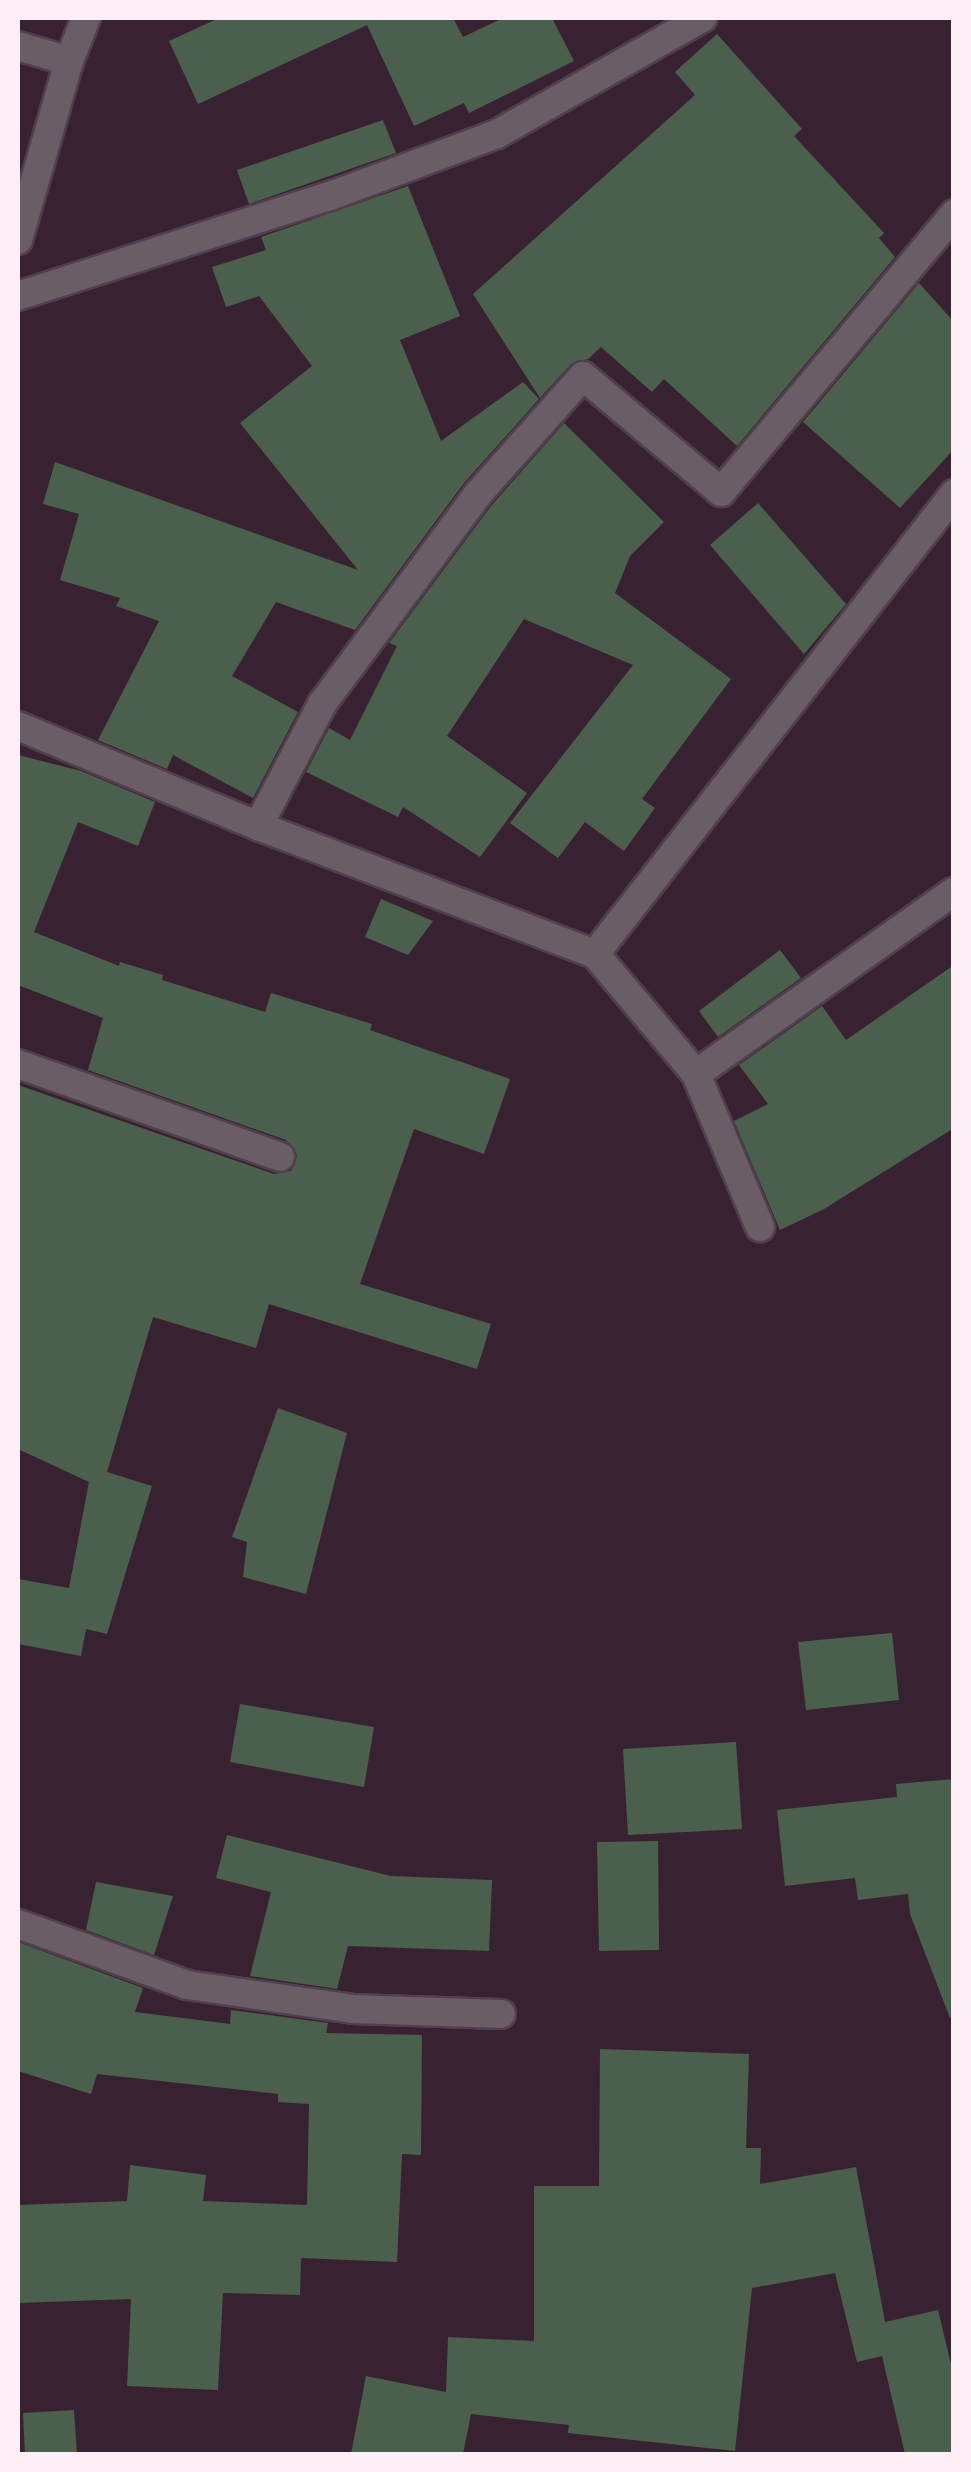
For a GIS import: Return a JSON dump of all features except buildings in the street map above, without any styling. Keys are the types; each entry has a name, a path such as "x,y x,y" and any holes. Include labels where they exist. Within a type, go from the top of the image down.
{"street":[{"path":"18,240 69,61 86,18"},
{"path":"18,296 330,196 498,134 702,18"},
{"path":"18,46 69,61"},
{"path":"258,826 322,704 477,496 584,376 721,492 954,214"},
{"path":"596,954 954,494"},
{"path":"18,726 258,826 596,954 696,1074 760,1227"},
{"path":"696,1074 954,891"},
{"path":"18,1064 280,1157"},
{"path":"18,1924 187,1985 352,2009 501,2014"}]}
